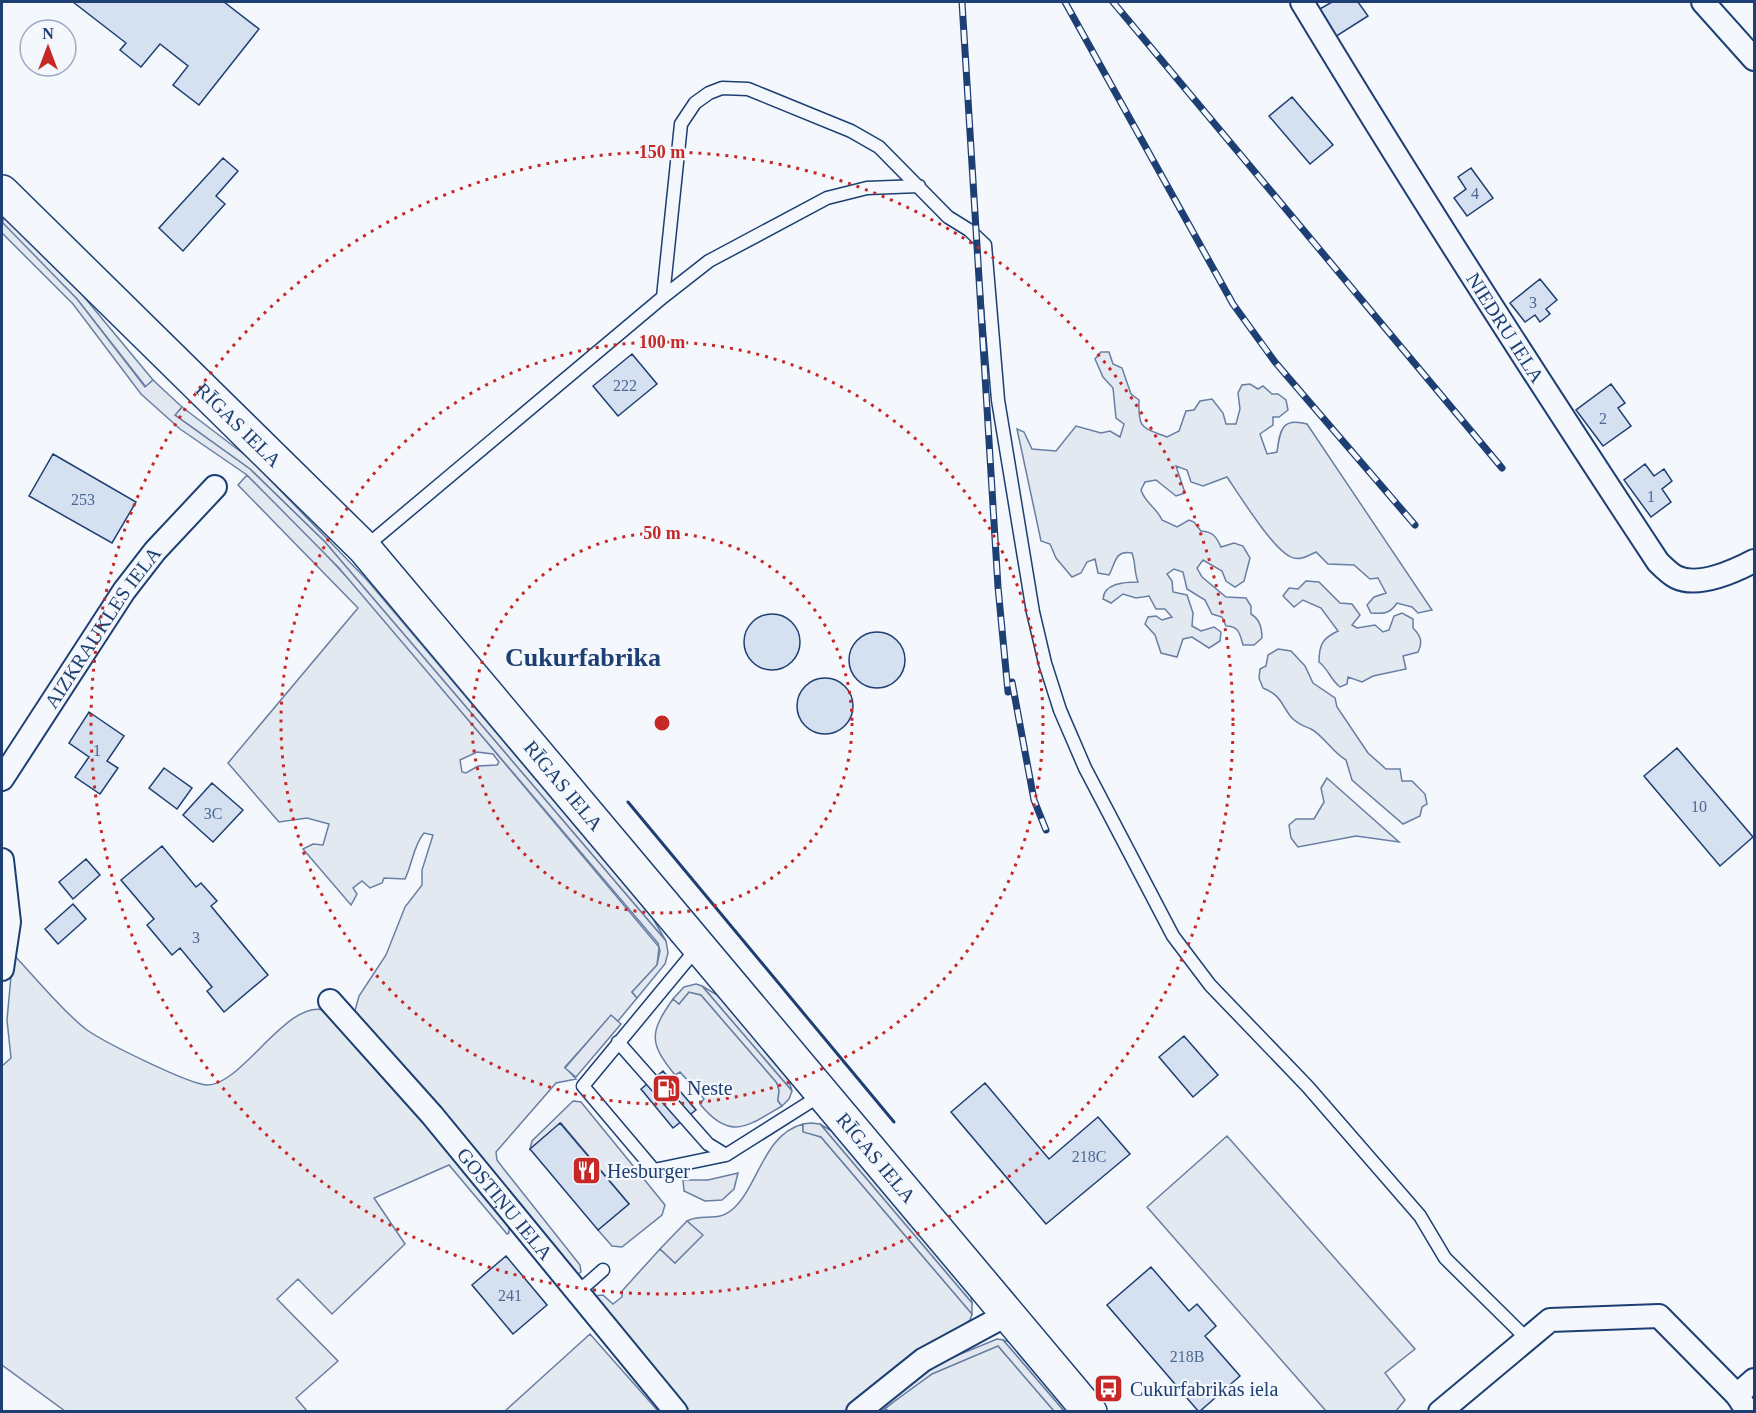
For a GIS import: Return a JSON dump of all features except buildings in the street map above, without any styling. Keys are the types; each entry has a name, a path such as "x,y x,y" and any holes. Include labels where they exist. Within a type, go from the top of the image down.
{"highway":[{"name":"RĪGAS IELA","path":"2,192 363,548 1090,1412"}],"street":[{"name":"NIEDRU IELA","path":"1302,2 1495,313 1658,562 1677,578 1697,581 1737,570 1755,561"},
{"path":"1704,2 1755,59"},
{"name":"AIZKRAUKLES IELA","path":"2,779 124,591 155,551 215,487"},
{"path":"2,861 9,922 2,969"},
{"name":"GOSTIŅU IELA","path":"330,1001 432,1115 676,1412"},
{"path":"858,1412 923,1360 1008,1314"},
{"path":"1440,1412 1550,1320 1659,1316 1743,1403 1755,1380"}],"lane":[{"path":"663,297 677,138 686,113 709,93 722,88 748,89 851,130 879,147 948,218 969,230 985,246 998,400 1031,601 1045,663 1060,710 1085,768 1173,936 1210,985 1308,1087 1412,1207 1445,1258 1527,1339"},
{"path":"363,548 709,261 827,198 867,188 919,186"},
{"path":"699,946 582,1086 654,1170 726,1155 824,1094"},
{"path":"618,1042 708,1144 726,1155"},
{"path":"578,1292 603,1270"}],"shaded area":[{"path":"4,217 80,292 153,380 146,387 77,299 2,224"},
{"path":"2,222 77,299 145,387 153,380 182,407 175,415 250,469 325,542 666,941 668,953 665,964 637,998 632,992 657,965 660,951 658,943 339,568 247,475 180,429 141,394 73,304 2,233"},
{"path":"1101,352 1109,352 1113,364 1122,368 1131,394 1139,400 1139,417 1143,426 1167,437 1179,431 1186,411 1194,410 1200,401 1212,399 1223,413 1226,424 1236,424 1240,409 1238,393 1242,385 1250,384 1258,389 1263,386 1272,394 1278,394 1286,400 1288,410 1279,417 1273,417 1273,425 1260,434 1267,454 1277,452 1281,432 1287,424 1298,422 1307,424 1432,610 1418,613 1412,607 1397,603 1386,612 1371,613 1367,605 1374,597 1386,593 1378,578 1370,579 1354,565 1328,564 1316,552 1306,557 1292,558 1282,551 1265,532 1227,477 1203,486 1191,482 1187,470 1176,466 1185,493 1176,496 1156,480 1145,482 1141,490 1143,495 1162,520 1177,527 1189,520 1194,522 1201,531 1214,535 1221,547 1234,543 1243,546 1250,558 1244,581 1235,587 1226,581 1222,571 1203,560 1197,568 1202,577 1226,597 1246,598 1251,606 1251,614 1260,624 1262,638 1254,645 1243,645 1236,629 1226,626 1222,617 1212,614 1205,600 1187,589 1183,572 1174,569 1167,574 1172,581 1173,592 1187,595 1193,613 1192,626 1201,631 1214,627 1221,632 1220,641 1209,648 1192,637 1183,639 1177,657 1161,653 1155,635 1145,624 1148,617 1156,616 1162,620 1172,617 1165,609 1156,609 1149,596 1136,598 1123,594 1111,603 1103,599 1104,594 1111,587 1121,583 1138,582 1132,553 1119,555 1109,575 1098,573 1095,559 1087,562 1081,573 1072,577 1056,558 1050,544 1041,541 1017,429 1024,432 1032,449 1056,451 1076,426 1101,433 1110,431 1120,437 1124,424 1116,418 1113,388 1103,377 1095,359"},
{"path":"182,407 249,458 367,580 652,917 666,941 325,542 250,469 175,415"},
{"path":"247,475 298,524 366,598 659,947 657,965 632,992 637,998 618,1021 611,1016 565,1067 576,1079 556,1083 496,1152 497,1160 580,1265 581,1272 575,1276 354,1014 359,996 386,955 405,907 422,885 422,870 433,835 424,833 415,849 405,879 384,878 382,883 370,888 362,881 353,888 357,894 351,905 303,849 313,844 323,845 329,824 307,818 279,822 228,763 358,608 238,485","holes":["477,752 493,754 499,762 497,765 478,766 466,773 462,772 460,760"]},
{"path":"1306,581 1319,582 1340,603 1352,604 1360,615 1352,625 1357,628 1375,625 1383,632 1389,630 1394,616 1402,613 1413,619 1413,628 1421,642 1418,652 1403,656 1406,669 1373,676 1362,682 1348,677 1347,684 1340,687 1319,662 1323,642 1338,631 1321,608 1303,600 1294,607 1283,596 1289,588 1298,589"},
{"path":"1278,649 1291,651 1305,666 1313,683 1335,698 1337,707 1368,753 1386,769 1400,769 1402,781 1412,781 1425,794 1427,804 1422,807 1420,816 1403,824 1352,780 1346,760 1316,732 1293,719 1277,697 1263,688 1259,678 1260,669 1266,666 1268,655"},
{"path":"1327,778 1399,842 1356,836 1298,847 1291,838 1289,825 1296,819 1314,819 1324,802 1321,788"},
{"path":"13,954 59,1004 87,1030 165,1070 207,1085 221,1081 235,1072 297,1016 312,1010 329,1012 341,1022 509,1223 509,1233 507,1234 449,1165 374,1198 405,1244 332,1314 298,1279 277,1299 338,1361 296,1398 307,1411 65,1411 2,1365 2,1066 11,1058 7,1020"},
{"path":"696,984 702,986 792,1091 789,1099 782,1106 778,1101 777,1083 701,995 689,992 679,1004 673,999 684,987"},
{"path":"702,986 719,996 788,1078 792,1091"},
{"path":"689,992 701,995 777,1083 778,1101 782,1106 758,1120 739,1127 720,1123 700,1104 704,1099 692,1082 690,1083 680,1072 675,1075 666,1064 657,1046 656,1030 673,999 679,1004"},
{"path":"611,1015 621,1024 576,1077 565,1068"},
{"path":"573,1101 581,1102 665,1205 662,1215 622,1247 612,1246 598,1230 629,1204 561,1123 530,1149 532,1141"},
{"path":"803,1124 803,1131 821,1137 972,1314 970,1320 844,1411 685,1412 593,1296 603,1295 613,1304 622,1297 622,1291 660,1249 675,1263 702,1235 687,1221 699,1217 722,1216 734,1208 779,1138"},
{"path":"803,1124 820,1124 972,1303 972,1314 821,1137 803,1132"},
{"path":"820,1124 835,1133 971,1296 972,1303"},
{"path":"1227,1136 1415,1349 1385,1373 1405,1400 1396,1411 1326,1411 1147,1207"},
{"path":"738,1173 734,1189 722,1200 705,1201 684,1191 683,1180 708,1180"},
{"path":"687,1221 703,1235 675,1263 660,1249"},
{"path":"590,1334 658,1411 505,1411"},
{"path":"997,1339 1003,1340 1064,1411 1054,1411 998,1346 932,1374 881,1411 871,1412 929,1367"},
{"path":"1003,1340 1010,1342 1071,1411 1064,1411"},
{"path":"998,1346 1054,1411 891,1412 885,1409 909,1389 938,1370 983,1349"}],"railway":[{"path":"962,2 998,587 1008,692"},
{"path":"1065,2 1233,304 1275,362 1415,525"},
{"path":"1113,2 1502,468"},
{"path":"1012,682 1034,800 1046,830"}],"wall":[{"path":"628,802 894,1122"}],"place":[{"name":"Neste","path":"666,1088"},
{"name":"Hesburger","path":"586,1171"},
{"name":"Cukurfabrikas iela","path":"1109,1389"}],"district":[{"name":"Cukurfabrika","path":"583,657"}]}
